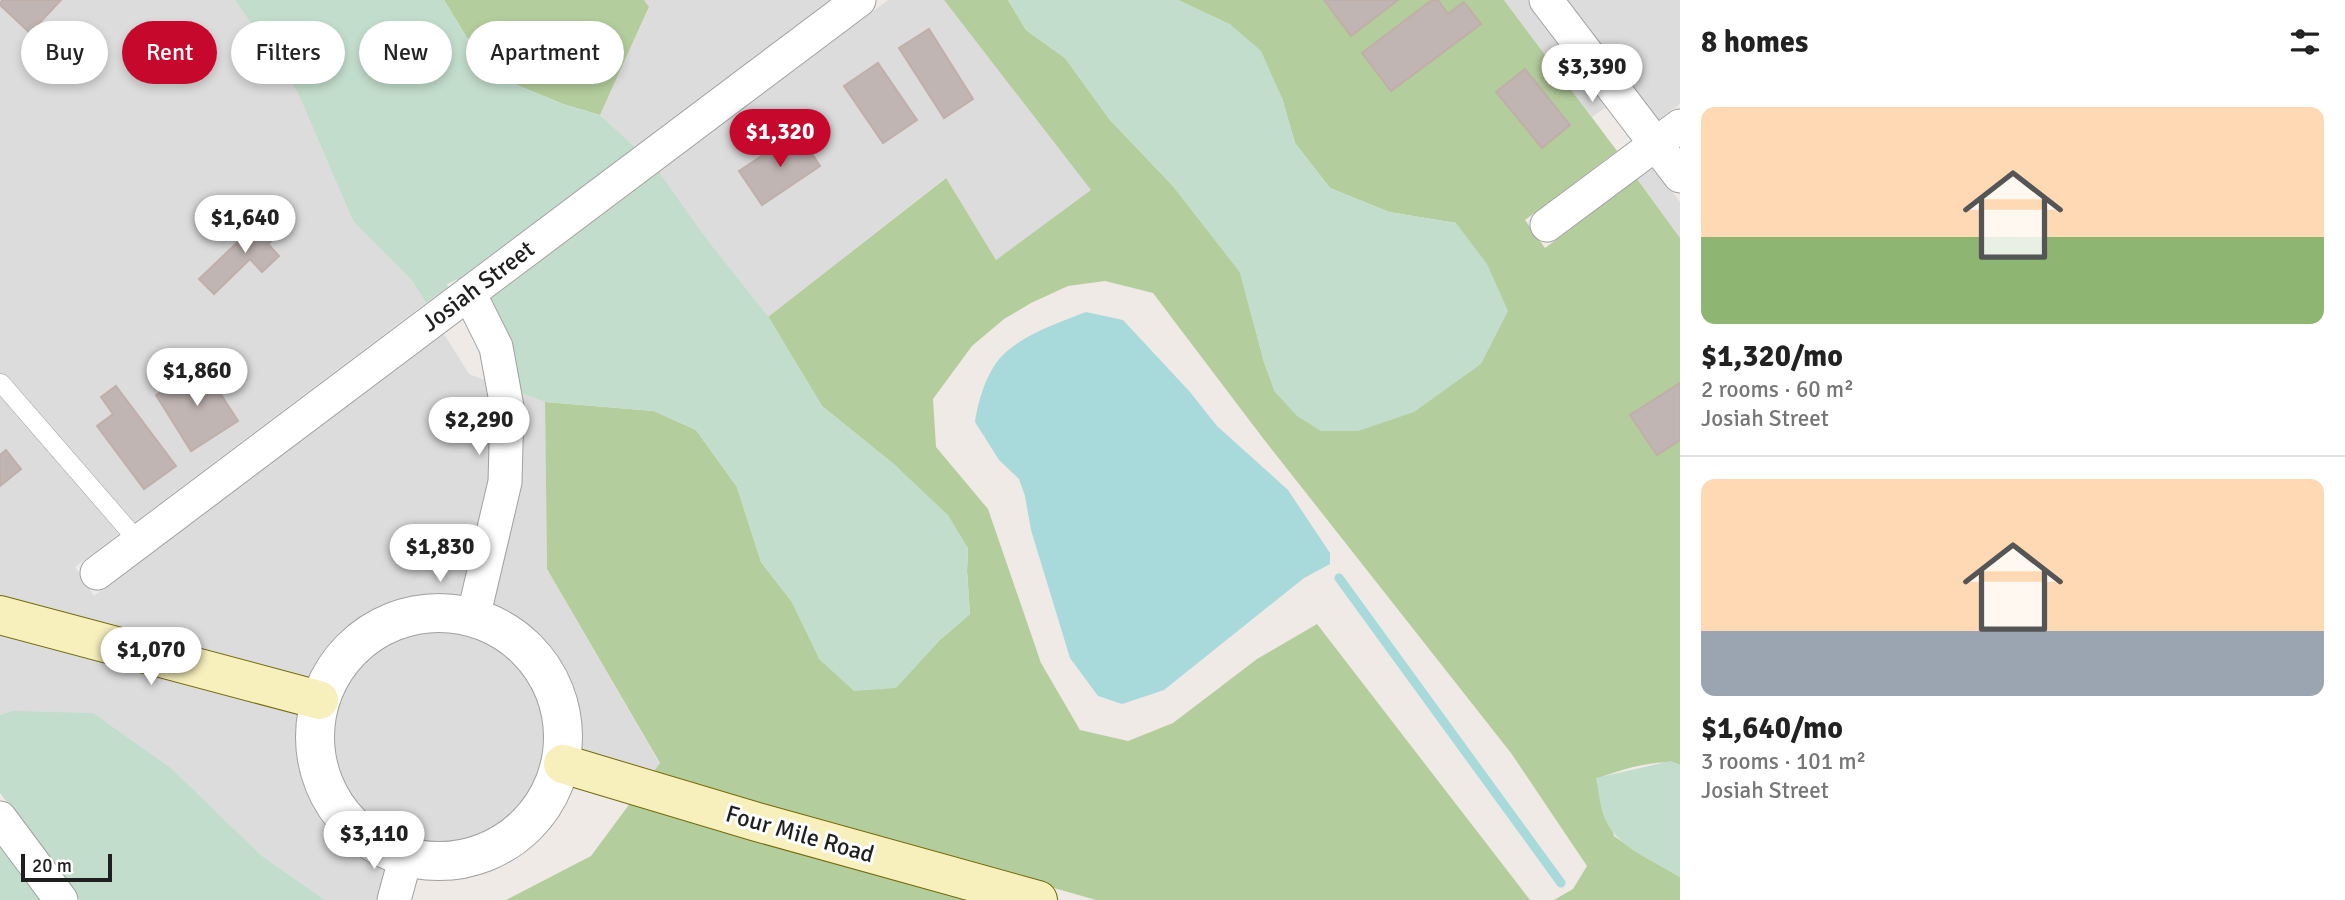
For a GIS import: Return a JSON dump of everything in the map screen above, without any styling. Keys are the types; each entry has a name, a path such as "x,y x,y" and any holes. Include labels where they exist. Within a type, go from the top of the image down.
{"main road":[{"path":"0,615 319,700"},
{"name":"Four Mile Road","path":"563,764 757,822 1038,900"}],"street":[{"name":"Josiah Street","path":"97,573 859,0"},
{"path":"1546,0 1668,135 1680,176"},
{"path":"1547,225 1668,135"},
{"path":"469,293 496,347 507,407 505,482 473,618"},
{"path":"423,614 451,614 473,618 499,628 522,644 547,676 559,706 564,736 563,764 540,811 514,836 481,853 438,861 406,856 377,845 357,828 331,797 316,747 319,700 343,653 374,631 399,620 423,614"},
{"path":"0,818 61,900"},
{"path":"394,900 406,856"}],"lane":[{"path":"1,383 138,541"}],"shaded area":[{"path":"0,0 235,0 249,21 231,21 231,84 292,84 353,221 413,282 426,303 75,567 94,596 444,334 469,374 487,381 491,406 489,478 461,599 418,597 367,615 329,644 309,680 0,598"},
{"path":"644,0 830,0 635,147 600,115 614,84 624,84 624,63 649,8"},
{"path":"888,0 944,0 1092,190 996,260 945,178 768,317 659,172"},
{"path":"1504,0 1527,0 1608,106 1592,117"},
{"path":"1566,0 1680,0 1680,104 1658,120"},
{"path":"1654,167 1680,202 1680,238 1637,179"},
{"path":"521,393 545,402 547,569 660,764 652,774 579,753 580,735 575,705 559,665 530,630 507,614 492,608 521,488"},
{"path":"439,630 480,638 515,661 538,696 546,737 538,778 515,813 480,836 439,844 398,836 363,813 340,778 332,737 340,696 363,661 398,638"},
{"path":"0,632 301,712 300,749 306,776 317,802 347,840 367,858 386,867 377,900 325,900 262,856 172,769 11,711 0,715"}],"green space":[{"path":"235,0 444,0 466,36 466,84 516,84 563,104 600,115 635,147 460,278 447,284 448,287 426,303 413,282 353,221 292,84 345,84 345,21 249,21"},
{"path":"444,0 644,0 649,7 624,62 624,21 466,21 466,36"},
{"path":"944,0 1008,0 1026,30 1065,58 1110,120 1173,186 1240,272 1264,362 1275,392 1456,223 1389,212 1330,188 1295,143 1282,98 1231,25 1178,0 1504,0 1617,151 1525,220 1545,248 1637,179 1680,238 1680,765 1650,764 1597,779 1614,836 1680,877 1680,900 1554,900 1573,889 1587,866 1511,753 1262,437 1153,293 1105,281 1068,286 1004,319 972,346 933,399 936,447 988,509 1041,663 1080,730 1128,741 1173,723 1257,659 1317,624 1530,900 1096,900 652,774 660,763 547,569 545,402 654,411 696,430 737,487 761,562 792,602 820,660 941,639 970,614 968,548 896,466 822,406 768,317 946,178 996,260 1091,190"},
{"path":"1008,0 1178,0 1231,25 1261,51 1282,98 1295,143 1330,188 1389,212 1456,223 1487,264 1508,311 1481,364 1414,412 1358,431 1321,431 1297,416 1275,392 1264,362 1240,272 1173,186 1110,120 1065,58 1026,30"},
{"path":"614,84 600,115 563,104 517,85"},
{"path":"659,172 706,238 770,319 822,406 896,466 948,515 968,548 970,614 941,639 896,688 854,691 820,660 792,602 761,562 737,487 696,430 654,411 545,402 521,393 489,300"},
{"path":"11,711 93,713 172,769 262,856 325,900 80,900 0,793 0,715"},
{"path":"1671,761 1680,765 1680,877 1638,854 1612,831 1602,811 1596,778"},
{"path":"631,802 974,900 506,900 591,856"},
{"path":"0,844 42,900 0,900"}],"water":[{"path":"1086,312 1123,320 1190,392 1217,426 1288,490 1330,553 1330,564 1304,578 1164,690 1122,704 1098,696 1070,658 1031,530 1019,479 999,460 975,422 978,405 992,370 1010,348 1031,335"}],"building":[{"path":"2,0 61,0 41,21 21,21 21,25 0,5"},
{"path":"1324,0 1398,0 1351,36"},
{"path":"1432,0 1438,0 1448,14 1464,2 1481,24 1391,91 1362,53"},
{"path":"929,29 973,99 944,118 899,48"},
{"path":"878,63 917,120 883,143 844,86"},
{"path":"1525,69 1570,125 1542,148 1496,92"},
{"path":"798,132 820,166 762,205 739,171"},
{"path":"266,215 282,231 268,244 279,256 262,272 250,259 214,294 199,279"},
{"path":"202,365 238,421 191,451 156,395"},
{"path":"1680,383 1680,440 1657,455 1630,415"},
{"path":"116,386 176,466 144,489 97,426 113,414 101,397"},
{"path":"6,450 21,469 0,486 0,455"}],"waterway":[{"path":"1339,578 1561,883"}]}
